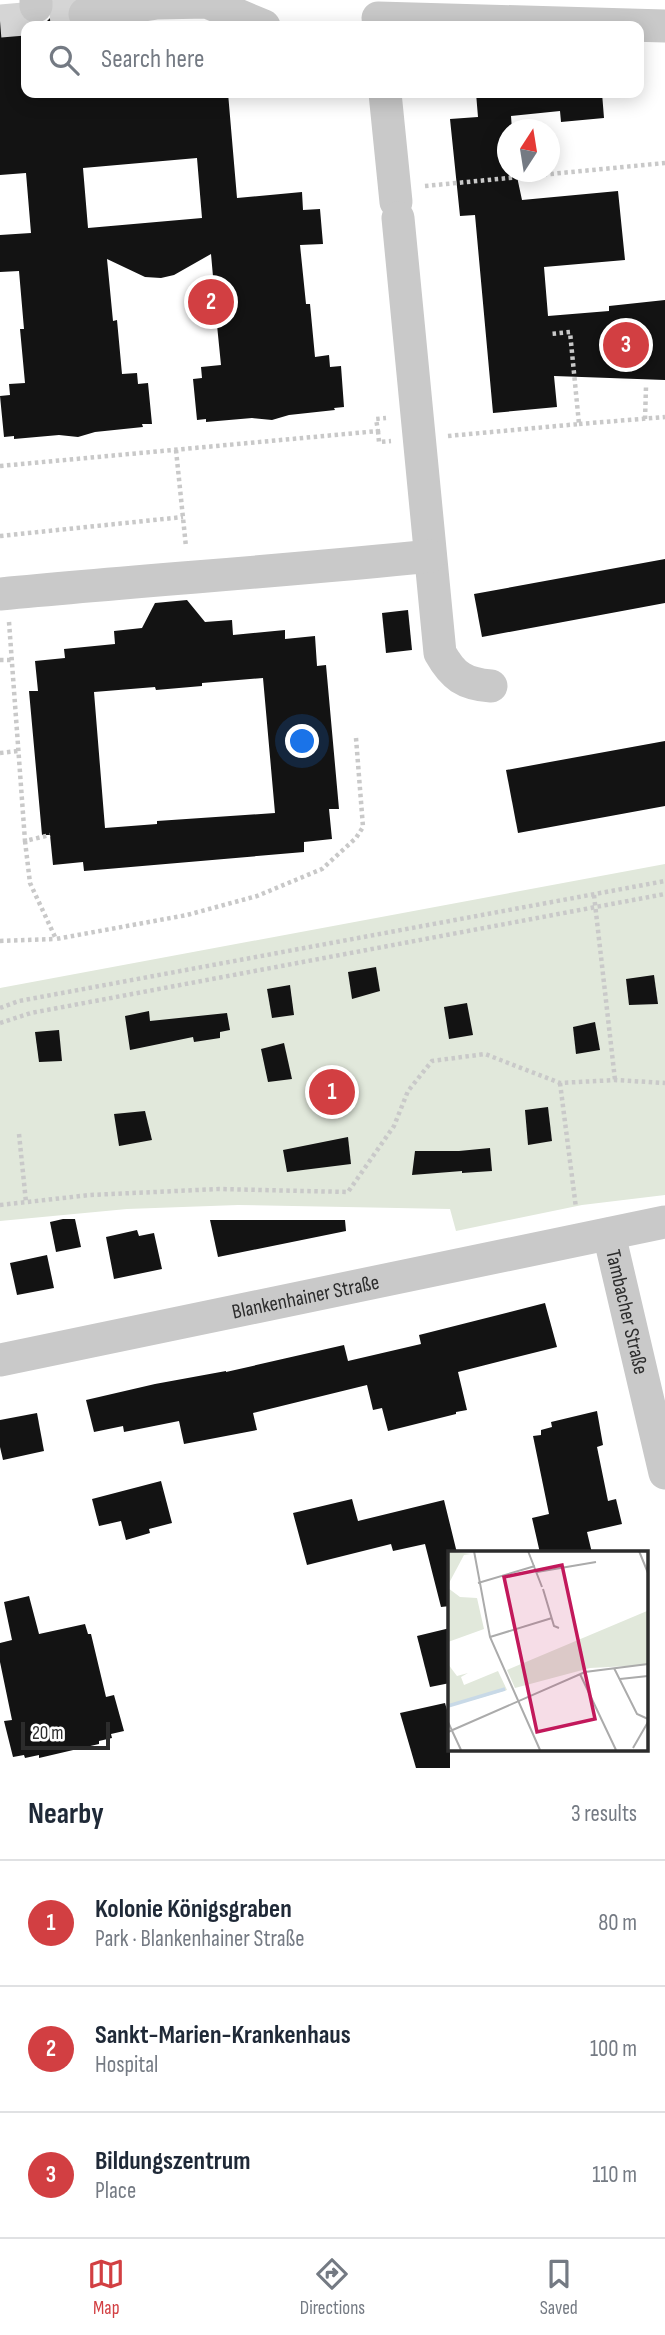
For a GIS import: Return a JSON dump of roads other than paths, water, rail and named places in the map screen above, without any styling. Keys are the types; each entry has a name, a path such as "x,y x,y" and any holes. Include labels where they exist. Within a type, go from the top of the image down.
{"street":[{"path":"85,14 157,3 207,2 252,21"},
{"path":"377,15 534,21"},
{"path":"644,25 665,26"},
{"path":"386,98 440,653 447,665 471,685 491,686"},
{"path":"3,594 430,556"},
{"name":"Blankenhainer Straße","path":"0,1360 665,1222"},
{"name":"Tambacher Straße","path":"609,1234 665,1473"}],"tunnel":[{"path":"0,21 85,14"}],"place":[{"name":"Sankt-Marien-Krankenhaus","path":"211,302"},
{"name":"Bildungszentrum","path":"626,345"},
{"name":"Kolonie Königsgraben","path":"332,1092"}]}
